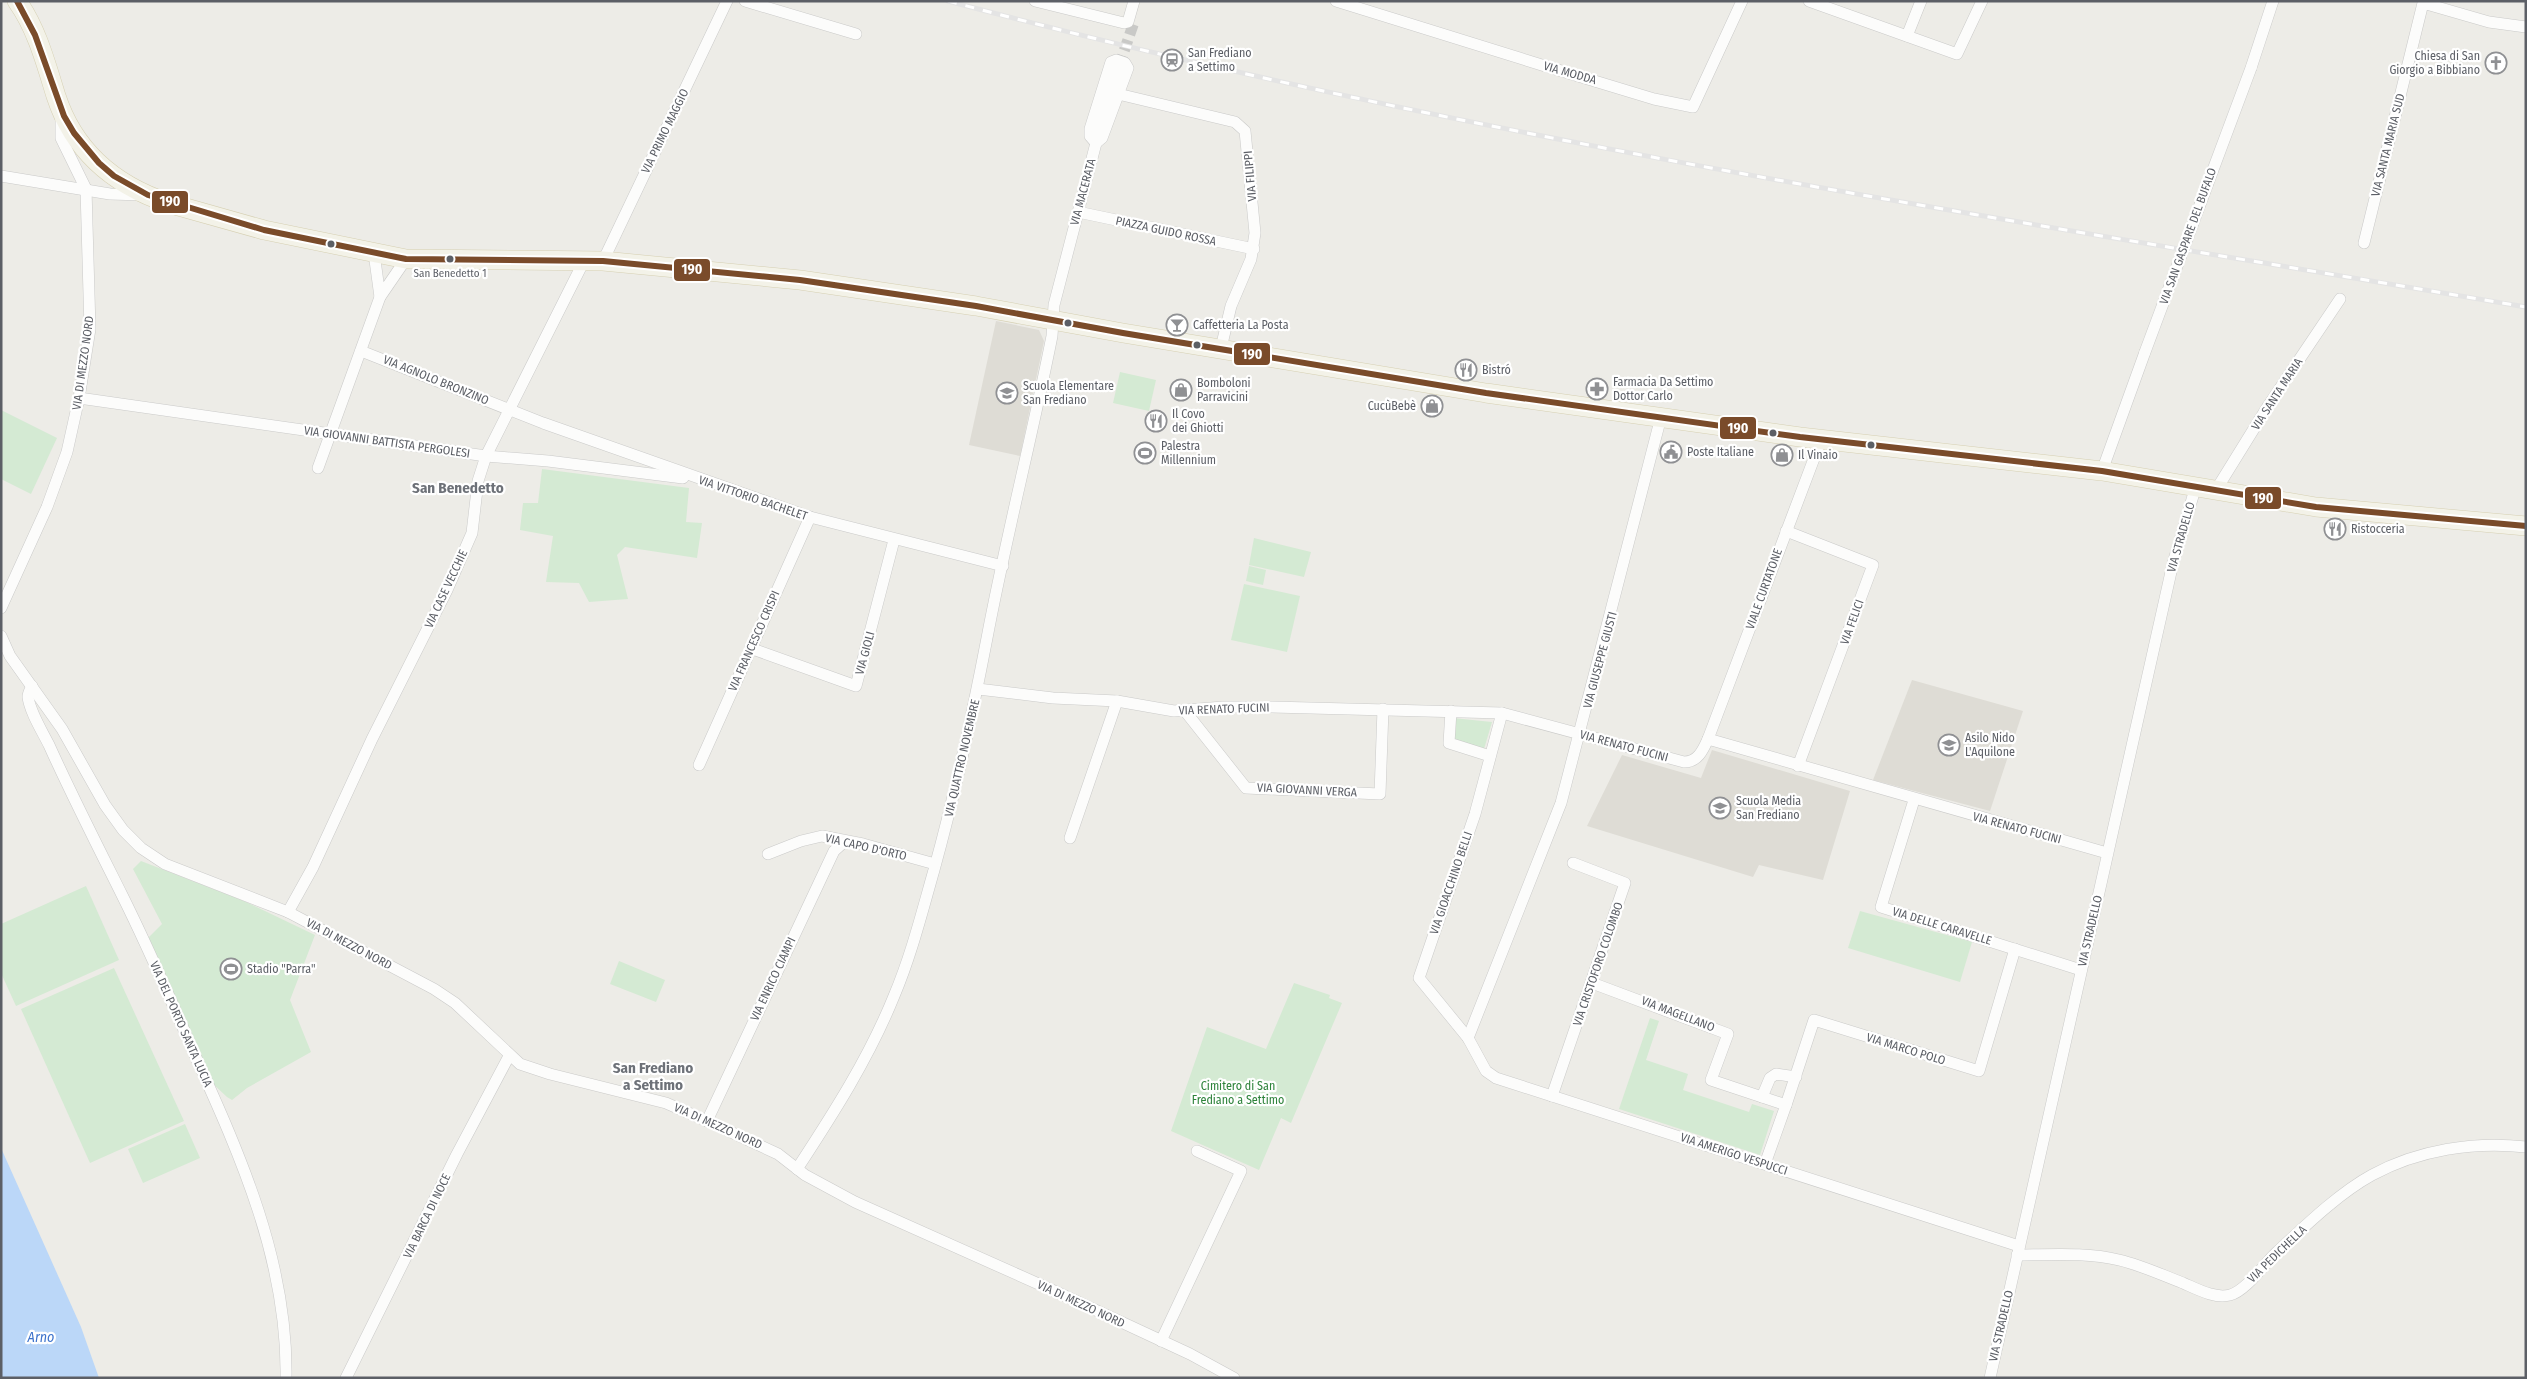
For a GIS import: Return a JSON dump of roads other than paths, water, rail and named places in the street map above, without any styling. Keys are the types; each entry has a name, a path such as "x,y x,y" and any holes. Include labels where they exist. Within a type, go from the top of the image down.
{"main road":[{"path":"20,3 34,32 61,109 77,140 93,159 114,177 145,195 264,230 374,253 406,259 603,261 800,280 1052,320 1476,392 1820,440 2102,471 2316,507 2526,526"}],"street":[{"name":"VIA PRIMO MAGGIO","path":"603,261 728,1"},
{"path":"745,1 856,34"},
{"path":"1035,1 1130,22"},
{"path":"1130,22 1134,1"},
{"path":"1130,22 1140,1"},
{"name":"VIA MODDA","path":"1336,1 1351,4 1654,99 1693,107 1742,1"},
{"path":"1809,1 1823,4 1956,54 1982,1"},
{"path":"1907,36 1921,1"},
{"name":"VIA SAN GASPARE DEL BUFALO","path":"2102,471 2251,68 2273,1"},
{"name":"VIA SANTA MARIA SUD","path":"2364,243 2421,2 2488,22 2526,26"},
{"path":"1116,60 1126,63 1128,68 1118,94 1102,138 1096,143 1090,136 1090,129 1111,62 1116,60"},
{"name":"VIA MACERATA","path":"1052,320 1096,143 1098,126 1119,66"},
{"name":"VIA FILIPPI","path":"1118,94 1234,122 1245,131 1253,214 1254,249 1247,273 1231,306 1221,348"},
{"name":"VIA DI MEZZO NORD","path":"1,608 55,486 67,452 79,398 90,329 86,189 61,138 61,109"},
{"path":"1,176 124,196 145,195"},
{"name":"PIAZZA GUIDO ROSSA","path":"1078,212 1254,249"},
{"path":"374,253 380,297"},
{"path":"318,468 380,297 406,259"},
{"name":"VIA CASE VECCHIE","path":"288,912 313,867 372,739 447,590 468,541 475,519 478,481 486,456 584,261"},
{"name":"VIA SANTA MARIA","path":"2216,490 2268,406 2340,299"},
{"name":"VIA QUATTRO NOVEMBRE","path":"797,1169 834,1111 882,1026 907,960 947,825 978,689 1052,336 1052,320"},
{"name":"VIA AGNOLO BRONZINO","path":"361,351 510,410"},
{"name":"VIA GIOVANNI BATTISTA PERGOLESI","path":"79,398 486,456 695,478"},
{"name":"VIA VITTORIO BACHELET","path":"510,410 695,478 810,517 894,540 1003,566"},
{"name":"VIA GIUSEPPE GIUSTI","path":"1468,1038 1561,804 1661,418"},
{"name":"VIALE CURTATONE","path":"1708,739 1820,440"},
{"name":"VIA STRADELLO","path":"1990,1378 2173,563 2196,486"},
{"name":"VIA FRANCESCO CRISPI","path":"699,764 810,517"},
{"name":"VIA FELICI","path":"1786,531 1873,565 1798,766"},
{"name":"VIA GIOLI","path":"750,648 856,686 894,540"},
{"name":"VIA DI MEZZO NORD","path":"1,636 6,649 62,729 105,805 123,830 141,848 165,864 288,912 444,995 469,1015 509,1056 528,1068 666,1103 707,1121 778,1154 797,1169 899,1222 1027,1278 1161,1341 1234,1378"},
{"name":"VIA DEL PORTO SANTA LUCIA","path":"32,686 28,698 36,718 82,818 148,950 214,1097 255,1201 269,1241 278,1281 284,1316 286,1378"},
{"name":"VIA RENATO FUCINI","path":"978,689 1053,698 1117,701 1185,711 1223,707 1383,708 1502,713 1687,762 1697,758 1708,739 1914,800 2107,853"},
{"path":"1070,838 1117,701"},
{"name":"VIA GIOVANNI VERGA","path":"1185,711 1194,725 1246,788 1380,794 1383,708"},
{"path":"1451,711 1449,743 1490,756"},
{"name":"VIA GIOACCHINO BELLI","path":"1468,1038 1419,978 1475,814 1502,713"},
{"name":"VIA DELLE CARAVELLE","path":"1914,800 1882,907 2081,970"},
{"name":"VIA CAPO D'ORTO","path":"768,854 816,837 827,837 844,842 863,844 935,864"},
{"name":"VIA ENRICO CIAMPI","path":"707,1121 834,851 844,842"},
{"name":"VIA CRISTOFORO COLOMBO","path":"1552,1096 1625,883 1573,863"},
{"name":"VIA MARCO POLO","path":"1796,1077 1814,1020 1979,1071 2015,949"},
{"name":"VIA MAGELLANO","path":"1592,983 1728,1034 1711,1080 1786,1105"},
{"name":"VIA AMERIGO VESPUCCI","path":"1468,1038 1486,1071 1491,1076 1765,1164 2018,1250"},
{"name":"VIA BARCA DI NOCE","path":"346,1378 457,1154 509,1056"},
{"path":"1762,1097 1770,1078 1776,1074 1796,1077 1765,1164"},
{"name":"VIA PEDICHELLA","path":"2018,1250 2118,1260 2207,1293 2230,1295 2244,1286 2276,1253 2326,1209 2372,1175 2417,1157 2449,1149 2495,1145 2526,1147"},
{"path":"1161,1341 1241,1171 1197,1151"}],"water":[{"name":"Arno","path":"1,1148 81,1327 99,1378 1,1378"}],"tunnel":[{"path":"1119,66 1134,22"}],"railway":[{"path":"948,1 1143,50 1339,94 1536,135 1931,207 2526,307"}],"place":[{"name":"San Frediano a Settimo","path":"1172,60"},
{"name":"Chiesa di San Giorgio a Bibbiano","path":"2496,63"},
{"name":"San Benedetto 1","path":"450,259"},
{"name":"Caffetteria La Posta","path":"1177,325"},
{"name":"Bistró","path":"1466,370"},
{"name":"Farmacia Da Settimo Dottor Carlo","path":"1597,389"},
{"name":"Bomboloni Parravicini","path":"1181,390"},
{"name":"Scuola Elementare San Frediano","path":"1007,393"},
{"name":"CucùBebè","path":"1432,406"},
{"name":"Il Covo dei Ghiotti","path":"1156,421"},
{"name":"Poste Italiane","path":"1671,452"},
{"name":"Palestra Millennium","path":"1145,453"},
{"name":"Il Vinaio","path":"1782,455"},
{"name":"Ristocceria","path":"2335,529"},
{"name":"Asilo Nido L'Aquilone","path":"1949,745"},
{"name":"Scuola Media San Frediano","path":"1720,808"},
{"name":"Stadio \"Parra\"","path":"231,969"}],"district":[{"name":"San Benedetto","path":"458,488"},
{"name":"San Frediano a Settimo","path":"653,1076"}],"park label":[{"name":"Cimitero di San Frediano a Settimo","path":"1238,1093"}]}
